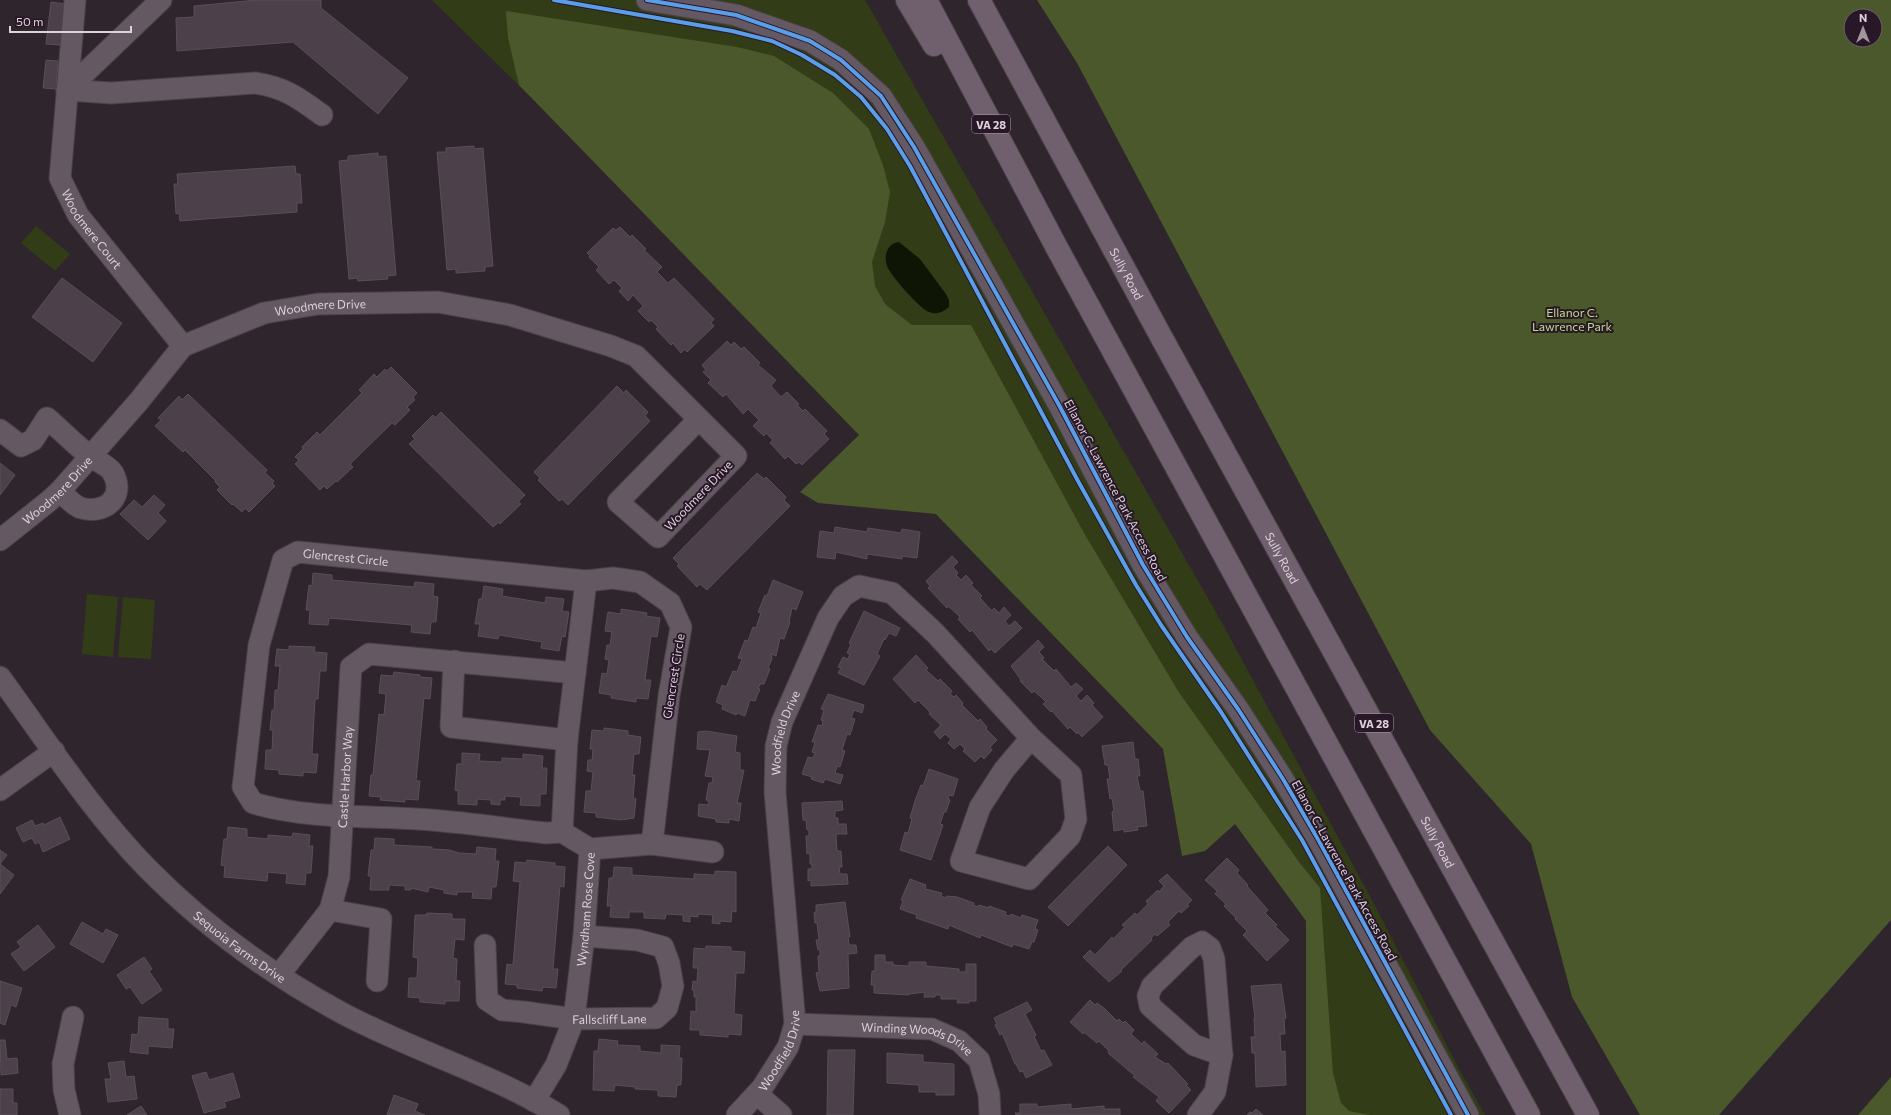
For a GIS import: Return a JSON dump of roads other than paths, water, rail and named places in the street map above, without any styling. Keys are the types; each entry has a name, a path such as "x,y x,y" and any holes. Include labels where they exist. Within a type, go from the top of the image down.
{"highway":[{"path":"907,0 1057,248"},
{"name":"VA 28","path":"926,0 1057,248 1529,1115"},
{"name":"Sully Road","path":"979,0 1588,1115"},
{"path":"988,0 1046,123"}],"street":[{"name":"Woodmere Court","path":"75,0 60,178 65,192 78,215 183,346"},
{"path":"67,90 161,0"},
{"name":"Ellanor C. Lawrence Park Access Road","path":"647,0 736,15 810,41 841,60 881,96 914,147 1059,405 1143,564 1187,637 1238,709 1299,807 1468,1115"},
{"path":"67,90 111,93 255,83 272,85 293,94 322,115"},
{"name":"Woodmere Drive","path":"0,540 49,502 60,491 140,401 183,346 264,313 318,304 438,302 510,315 611,346 636,356 699,419 736,456 658,537 618,502 699,419"},
{"path":"0,430 21,446 33,440 47,418 90,456 112,471 116,482 116,495 108,506 96,510 79,508 60,491"},
{"name":"Glencrest Circle","path":"562,832 546,833 431,820 342,817 271,808 253,803 244,787 259,645 283,560 298,552 586,581 613,578 640,582 670,603 681,627 669,696 652,844"},
{"path":"562,832 567,740 586,581"},
{"name":"Woodfield Drive","path":"737,1115 757,1094 788,1047 795,1024 775,792 776,746 782,722 828,618 843,596 859,586 892,593 935,633 1031,738 1071,775 1076,819 1070,836 1029,880 961,861 980,807 1004,770 1031,738"},
{"name":"Castle Harbor Way","path":"278,976 330,910 339,877 352,667 369,654 576,673"},
{"path":"454,661 451,726 567,740"},
{"name":"Sequoia Farms Drive","path":"0,677 106,820 146,867 192,911 245,953 278,976 342,1013 484,1075 560,1115"},
{"path":"0,790 54,751"},
{"name":"Wyndham Rose Cove","path":"534,1101 556,1065 574,1020 584,936 590,849 562,832"},
{"path":"590,849 652,844 713,852"},
{"path":"330,910 381,919 377,981"},
{"name":"Fallscliff Lane","path":"485,945 487,1000 502,1010 574,1020 656,1018 667,1008 673,986 669,963 663,946 636,940 584,936"},
{"path":"1198,1115 1215,1092 1222,1055 1214,959 1210,948 1202,942 1192,946 1152,986 1148,996 1150,1006 1194,1045 1222,1055"},
{"path":"70,1115 64,1090 63,1064 73,1017"},
{"name":"Winding Woods Drive","path":"795,1024 932,1029 959,1041 979,1060 989,1094 990,1115"},
{"path":"757,1094 781,1115"}],"park label":[{"name":"Ellanor C. Lawrence Park","path":"1572,319"}]}
